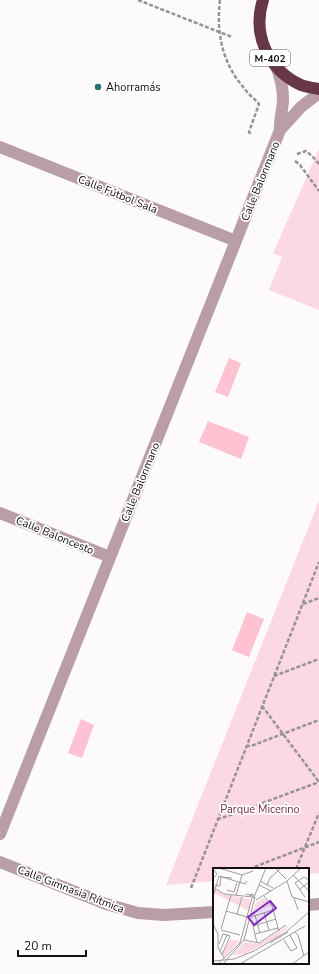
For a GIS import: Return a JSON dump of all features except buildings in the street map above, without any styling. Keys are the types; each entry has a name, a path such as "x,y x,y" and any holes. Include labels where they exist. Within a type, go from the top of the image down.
{"highway":[{"name":"M-402","path":"263,0 260,11 260,34 268,56 282,73 302,85 319,89"}],"street":[{"name":"Calle Balonmano","path":"0,834 280,130 283,97 281,80 276,66"},
{"name":"Calle Balonmano","path":"280,130 301,107 319,93"},
{"name":"Calle Fútbol Sala","path":"0,147 236,241"},
{"name":"Calle Baloncesto","path":"0,513 110,557"},
{"name":"Calle Gimnasia Rítmica","path":"0,862 127,910 164,915 213,912"},
{"path":"309,905 319,904"}],"path":[{"path":"138,0 232,37"},
{"path":"220,0 219,32 223,52 231,70 247,92 259,104 249,132 251,136"},
{"path":"298,154 306,151 319,164"},
{"path":"295,161 300,165 319,191"},
{"path":"191,888 319,562"},
{"path":"302,605 319,598"},
{"path":"274,676 319,659"},
{"path":"217,819 319,782 262,705"},
{"path":"246,746 251,746 319,720"},
{"path":"296,868 319,813"},
{"path":"252,868 319,842"}],"green space":[{"path":"319,149 319,310 269,290 282,257 273,253"},
{"name":"Parque Micerino","path":"319,501 319,873 309,874 309,868 213,868 213,881 166,885"}],"shaded area":[{"path":"229,358 241,363 228,397 215,392"},
{"path":"208,421 249,437 241,459 199,442"},
{"path":"247,612 264,619 249,657 232,650"},
{"path":"81,719 94,725 82,758 68,753"}],"place":[{"name":"Ahorramás","path":"98,87"}]}
